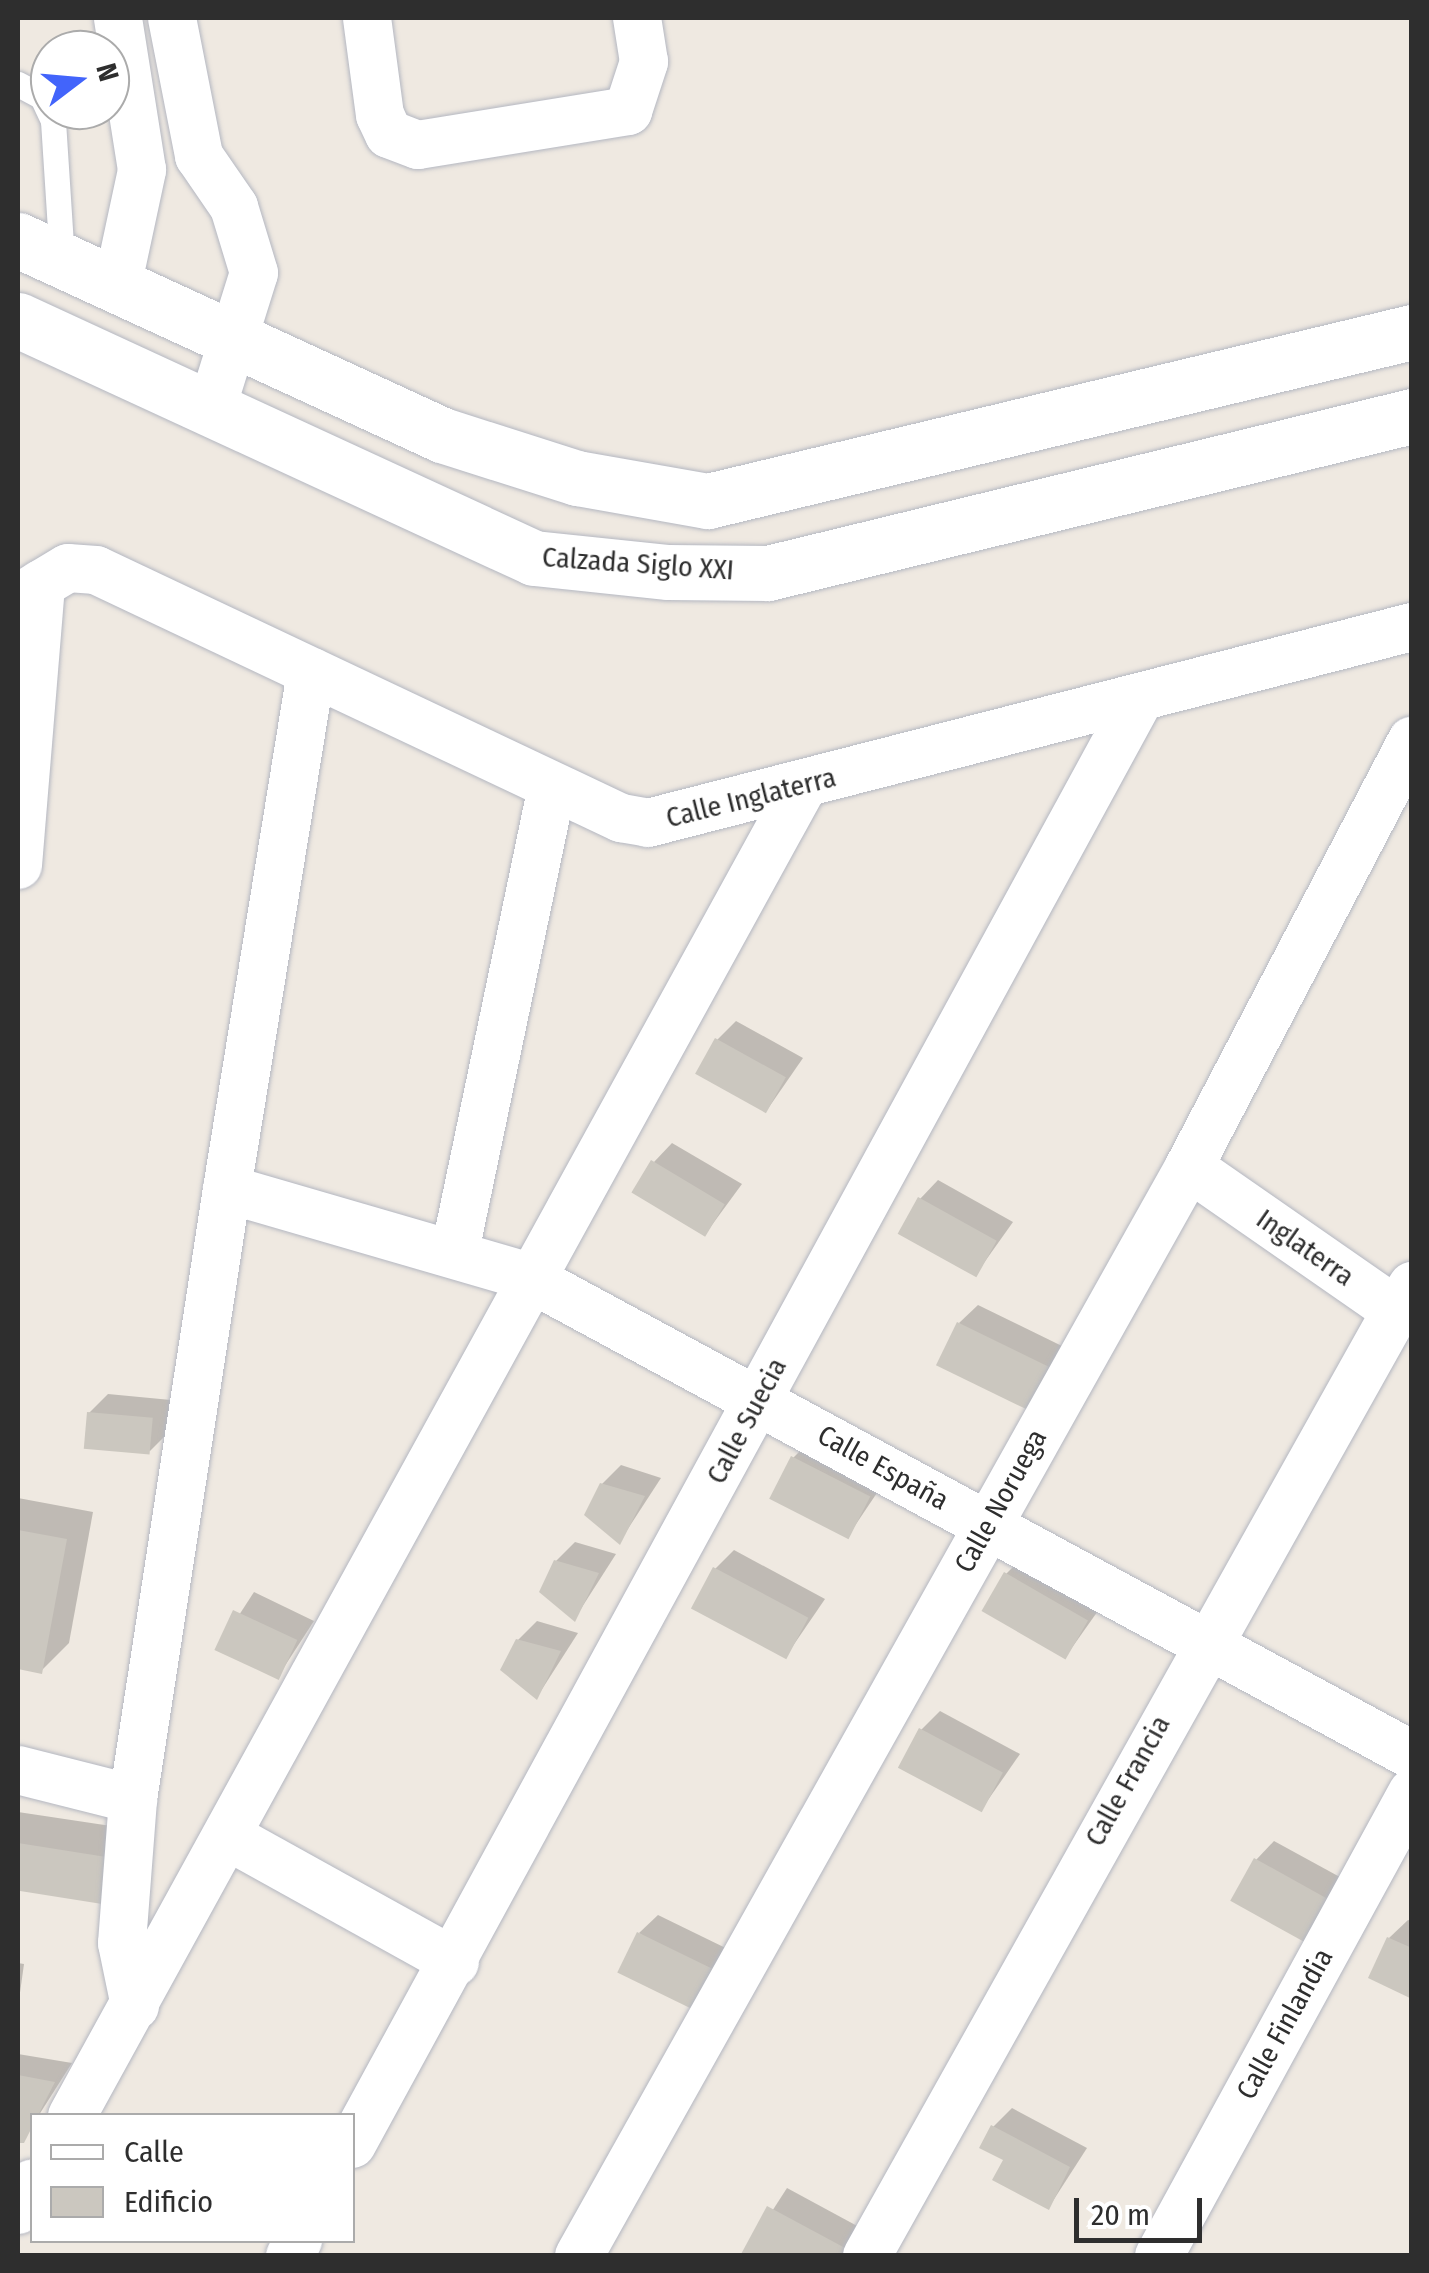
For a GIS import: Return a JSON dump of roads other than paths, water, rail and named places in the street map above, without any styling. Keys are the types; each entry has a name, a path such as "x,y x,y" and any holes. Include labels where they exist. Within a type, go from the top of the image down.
{"main road":[{"path":"40,251 117,288 240,336 442,435 578,478 708,501 1412,332"},
{"name":"Calzada Siglo XXI","path":"18,320 534,558 748,573 1412,416"}],"street":[{"path":"117,288 142,170 118,18"},
{"path":"172,18 200,156 250,245 254,272 240,336 211,410"},
{"path":"366,18 380,115 389,134 418,146 628,111 644,62 637,18"},
{"path":"142,170 200,156"},
{"name":"Calle Inglaterra","path":"29,591 68,568 96,570 552,787 648,822 803,786 1412,628"},
{"path":"18,864 29,591"},
{"path":"136,2006 122,1943 133,1799 312,672"},
{"name":"Calle Suecia","path":"355,2139 455,1962 1140,698"},
{"name":"Calle Noruega","path":"580,2256 1189,1167 1412,741"},
{"path":"74,2113 230,1838 526,1276 803,786"},
{"path":"455,1251 552,787"},
{"name":"Inglaterra","path":"1189,1167 1404,1299"},
{"name":"Calle España","path":"227,1189 455,1251 526,1276 1412,1755"},
{"name":"Calle Francia","path":"868,2256 1205,1641 1404,1299"},
{"path":"18,1770 133,1799"},
{"name":"Calle Finlandia","path":"1160,2256 1412,1792"},
{"path":"230,1838 455,1962"},
{"path":"18,2210 30,2188"}],"lane":[{"path":"18,84 42,97 52,121 40,251"}]}
